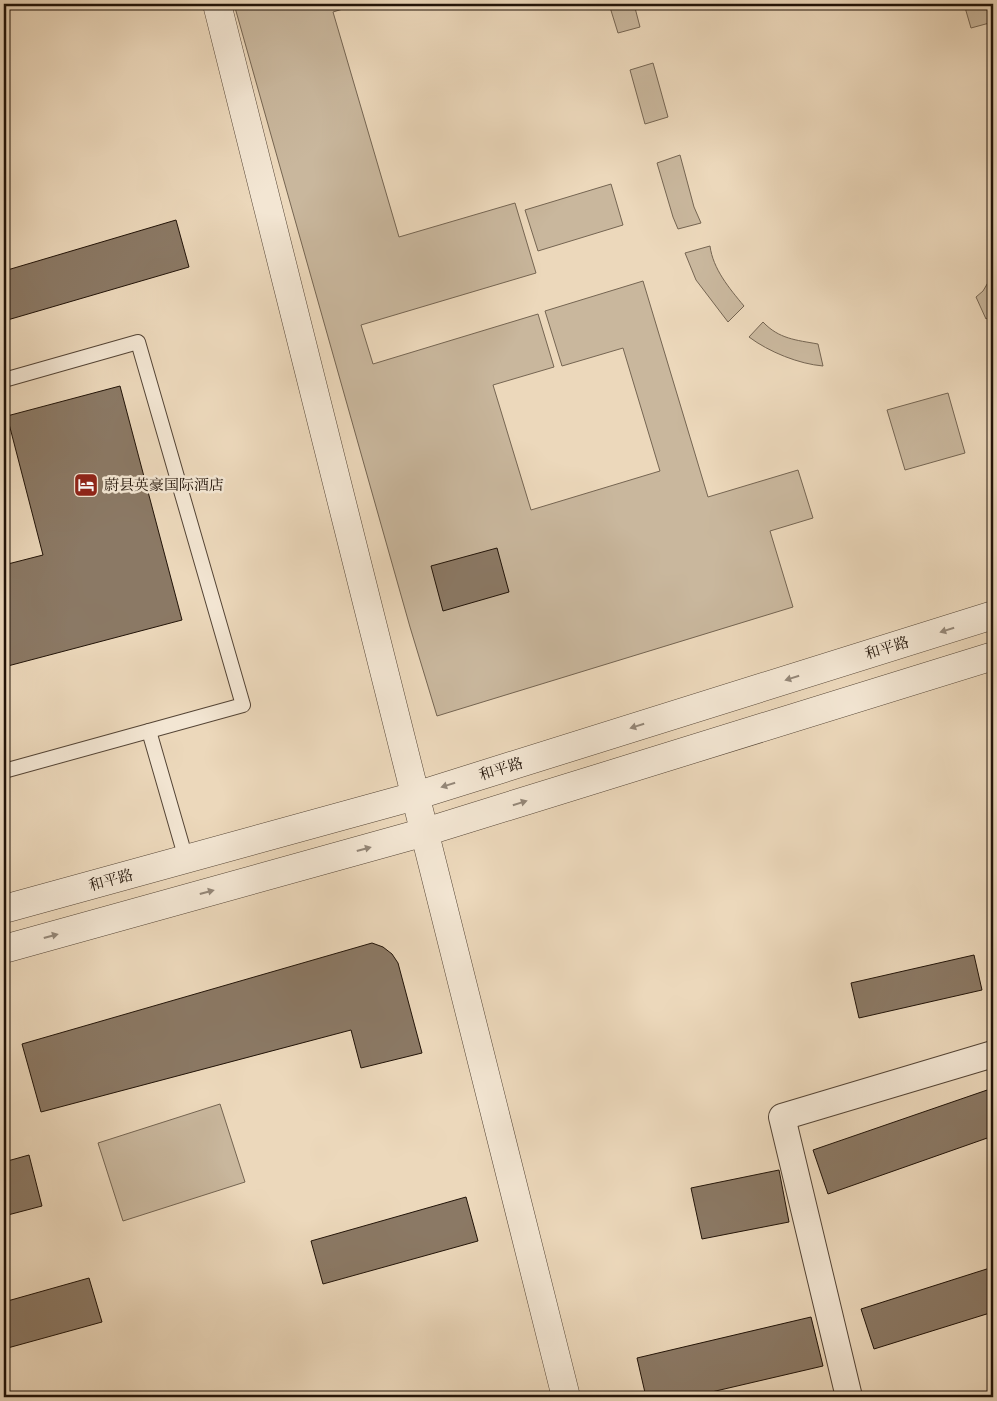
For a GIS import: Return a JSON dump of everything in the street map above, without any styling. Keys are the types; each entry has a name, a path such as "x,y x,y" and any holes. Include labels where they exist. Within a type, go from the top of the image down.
{"street":[{"path":"217,4 566,1397"},
{"name":"和平路","path":"4,909 415,796 993,615"},
{"path":"4,949 425,832 993,656"},
{"path":"849,1397 782,1117 993,1054"}],"lane":[{"path":"4,380 138,342 243,705 4,771"},
{"path":"149,731 186,859"}],"shaded area":[{"path":"234,4 359,4 333,12 399,237 515,203 536,273 361,325 373,364 538,314 554,367 493,385 531,510 660,471 623,348 562,366 545,311 643,281 708,497 798,470 813,518 770,531 793,607 437,716 410,627"},
{"path":"609,4 634,4 640,27 618,33"},
{"path":"964,4 989,4 993,22 971,28"},
{"path":"653,63 668,117 645,124 630,70"},
{"path":"680,155 694,207 701,223 678,229 657,163"},
{"path":"611,184 623,225 538,251 525,210"},
{"path":"710,246 714,263 727,285 744,306 728,322 696,280 685,253"},
{"path":"993,274 993,314 986,319 976,297 983,291"},
{"path":"763,322 769,328 782,335 795,340 818,344 823,366 804,363 784,356 766,348 749,337"},
{"path":"948,393 965,453 905,470 887,410"},
{"path":"220,1104 245,1182 123,1221 98,1143"}],"building":[{"path":"176,220 189,267 4,321 4,271"},
{"name":"蔚县英豪国际酒店","path":"120,386 182,620 4,667 4,565 43,555 7,416"},
{"path":"497,548 509,592 443,611 431,566"},
{"path":"372,943 383,947 392,954 398,963 422,1053 361,1068 351,1030 41,1112 22,1044"},
{"path":"974,955 982,990 859,1018 851,983"},
{"path":"993,1088 993,1136 828,1194 813,1150"},
{"path":"29,1155 42,1206 4,1216 4,1162"},
{"path":"779,1170 789,1222 702,1239 691,1188"},
{"path":"466,1197 478,1241 323,1284 311,1241"},
{"path":"993,1267 993,1312 874,1349 861,1309"},
{"path":"89,1278 102,1322 4,1349 4,1302"},
{"path":"811,1317 823,1366 690,1397 646,1397 637,1358"}],"place":[{"name":"蔚县英豪国际酒店","path":"86,485"}]}
